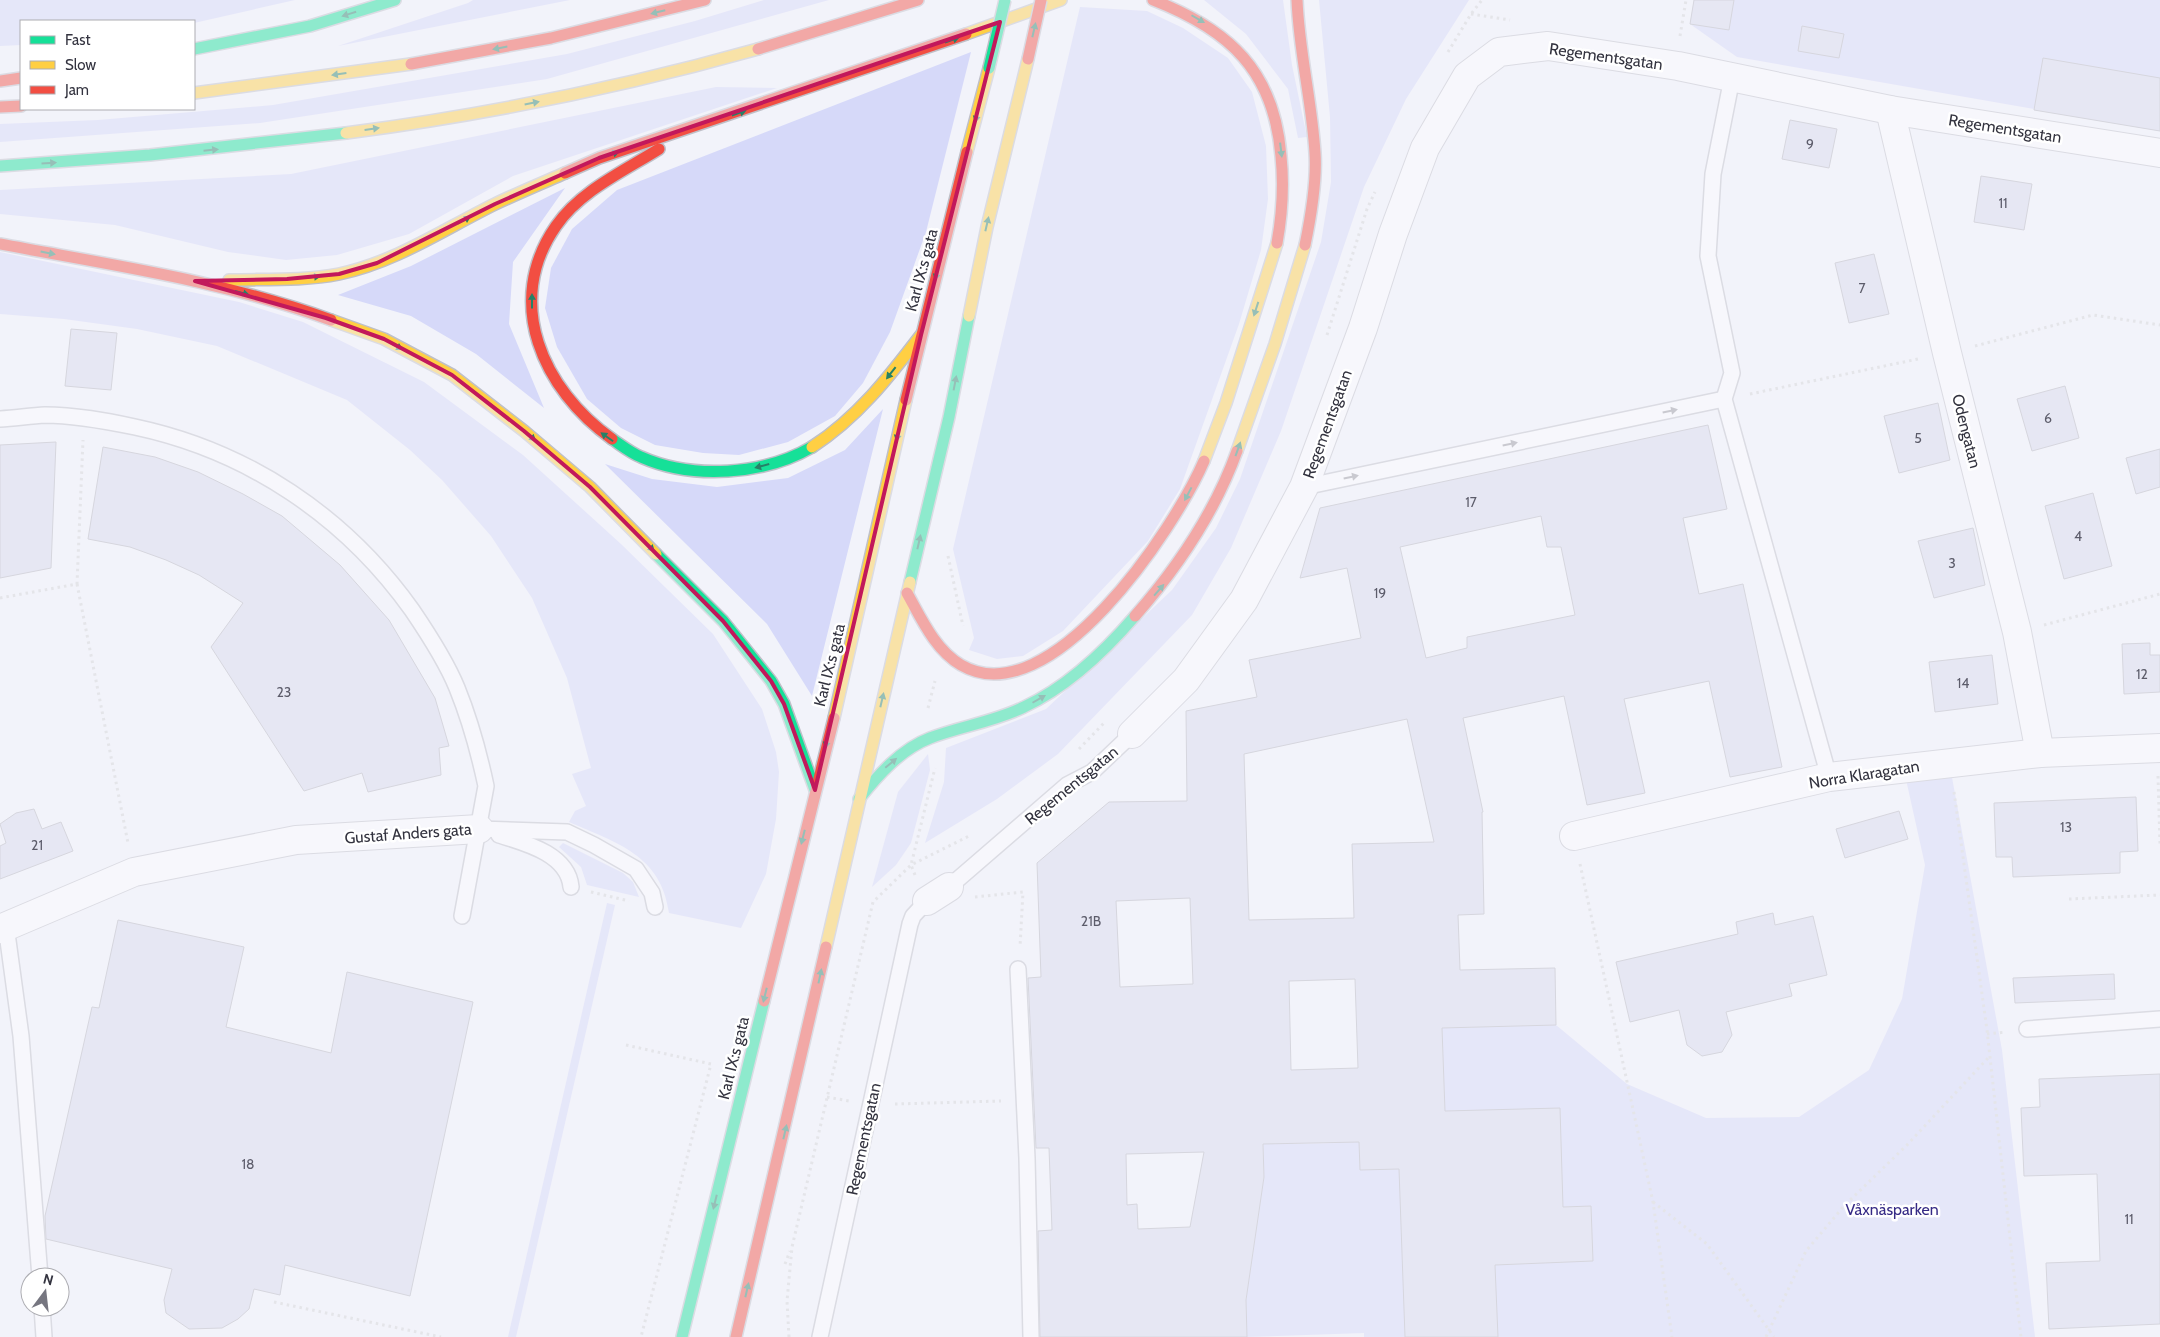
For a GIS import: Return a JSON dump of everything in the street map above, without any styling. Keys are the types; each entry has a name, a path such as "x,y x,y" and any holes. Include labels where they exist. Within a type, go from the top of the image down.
{"main road":[{"path":"195,49 310,26 396,0"},
{"path":"195,93 267,85 458,57 586,31 705,0"},
{"path":"0,166 126,159 277,143 464,116 599,90 772,46 918,0"},
{"name":"Karl IX:s gata","path":"682,1337 859,609 920,335 1005,0"},
{"path":"736,1337 802,1058 859,799 949,417 987,227 1041,0"},
{"path":"195,281 287,280 339,274 377,263 422,244 495,204 548,178 599,158 906,56 1061,0"},
{"path":"907,593 933,640 950,658 966,668 988,674 1009,674 1031,667 1058,652 1080,633 1120,591 1156,547 1179,511 1198,474 1237,372 1278,234 1282,202 1282,156 1277,122 1268,94 1236,46 1196,17 1153,0"},
{"path":"859,799 894,760 930,738 998,718 1025,707 1058,688 1092,659 1130,622 1164,583 1191,544 1229,474 1275,344 1303,255 1310,223 1315,154 1298,32 1297,0"},
{"path":"0,81 20,78"},
{"path":"0,107 20,106"},
{"path":"693,128 581,200 556,225 534,272 531,300 535,336 542,359 558,387 577,413 607,438 644,459 679,467 720,472 756,468 791,458 820,442 843,424 876,392 920,335"},
{"path":"0,244 195,281 326,318 384,339 452,375 524,431 590,487 724,621 771,681 784,704 815,790"}],"street":[{"name":"Regementsgatan","path":"1132,734 1186,680 1244,600 1304,487 1425,148 1467,76 1499,52 1548,46 1678,66 1890,110 2160,153"},
{"name":"Odengatan","path":"1890,110 1947,353 2017,632 2040,753"},
{"name":"Norra Klaragatan","path":"1574,836 1829,777 1949,761 2040,753 2158,748"},
{"name":"Gustaf Anders gata","path":"3,928 134,872 296,840 478,829"}],"lane":[{"path":"1732,78 1713,174 1708,256 1732,373 1724,399 1829,777"},
{"path":"1304,487 1724,399"},
{"name":"Gustaf Anders gata","path":"0,418 45,415 84,418 161,433 205,447 260,472 322,514 373,560 423,626 449,671 468,718 486,786 478,829"},
{"name":"Regementsgatan","path":"820,1337 913,916 1066,785 1092,772 1132,734"},
{"path":"478,829 526,844 546,853 565,869 570,878 571,887"},
{"path":"478,829 567,832 608,852 636,869 652,892 655,907"},
{"path":"462,916 478,829"},
{"path":"3,928 22,1045 39,1267"},
{"path":"1018,969 1031,1337"},
{"path":"2027,1030 2160,1019"},
{"path":"43,1317 44,1337"}],"path":[{"path":"1678,66 1686,0"},
{"path":"1724,399 1947,353 2093,315 2160,325"},
{"path":"83,438 76,570 77,584 134,872"},
{"path":"911,866 935,773 935,758 926,714 932,687 965,636 947,555"},
{"path":"0,598 77,584"},
{"path":"2017,632 2160,594"},
{"path":"2158,748 2160,844"},
{"path":"1949,761 1990,1056 2021,1337"},
{"path":"1574,836 1652,1202 1672,1337"},
{"path":"571,887 655,907"},
{"path":"938,894 1023,892 1018,969"},
{"path":"2069,899 2160,895"},
{"path":"626,1045 711,1064 641,1337"},
{"path":"1766,1337 1806,1251 1844,1206 1907,1145 1990,1056"},
{"path":"827,1097 870,1105 1024,1100"},
{"path":"1652,1202 1707,1244 1774,1337"},
{"path":"274,1302 441,1337"}],"highlighted area":[{"path":"1000,22 921,335 815,790 784,704 771,681 723,621 590,487 524,431 452,375 384,339 326,318 195,281 287,279 339,274 377,263 495,204 599,158"}],"green space":[{"path":"0,0 295,0 195,23 195,20 20,20 20,45 0,46"},
{"path":"473,0 570,0 338,46 468,3"},
{"path":"764,0 829,0 547,79 260,123 0,142 0,124 98,120 273,105 567,54 695,21"},
{"path":"1204,0 1283,0 1292,65 1307,137 1298,138 1288,89 1246,34"},
{"path":"1319,0 1469,0 1406,99 1364,187 1281,431 1231,548 1192,615 1058,754 997,799 925,843 944,782 946,748 1046,709 1172,590 1216,528 1240,479 1321,242 1331,182 1330,117"},
{"path":"1694,0 2160,0 2160,131 1737,57 1690,24"},
{"path":"1080,7 1147,11 1183,28 1228,58 1252,92 1266,146 1268,199 1261,250 1239,324 1180,489 1148,541 1063,631 1023,656 997,659 969,650 974,638 953,549"},
{"path":"971,52 926,232 890,332 863,383 835,416 788,442 739,455 703,453 655,445 621,428 587,399 557,347 545,308 551,268 572,229 617,190"},
{"path":"716,87 777,88 513,176 409,234 337,255 286,260 228,252 115,225 0,214 0,190 291,174"},
{"path":"565,188 513,262 509,324 544,408 476,354 411,316 338,295 411,266"},
{"path":"0,252 239,302 303,322 424,382 523,455 621,544 713,634 762,709 776,752 779,772 776,819 766,874 741,928 669,913 664,893 657,877 646,864 620,845 569,822 575,811 586,806 572,774 591,768 567,678 532,598 491,536 442,480 410,450 347,400 217,346 137,329 64,319 0,314"},
{"path":"883,409 812,696 767,624 605,464 652,479 717,487 788,478 845,450"},
{"path":"928,754 930,770 911,843 896,865 872,887 898,792"},
{"name":"Våxnäsparken","path":"1949,761 2002,1050 2035,1337 1498,1337 1495,1265 1593,1261 1591,1206 1401,1213 1405,1337 1364,1337 1364,1333 1247,1337 1246,1300 1264,1177 1263,1133 1280,1144 1338,1143 1338,1127 1359,1126 1360,1170 1561,1165 1445,1111 1442,1028 1556,1025 1627,1084 1706,1118 1799,1117 1869,1070 1902,999 1925,865 1905,775"},
{"path":"563,843 623,873 633,882 639,897 587,885 581,867 559,847"},
{"path":"607,903 615,905 516,1337 508,1337"}],"building":[{"path":"1694,0 1734,0 1729,30 1690,24"},
{"path":"1802,26 1844,34 1839,58 1798,51"},
{"path":"2043,58 2160,78 2160,131 2034,110"},
{"path":"1790,120 1837,129 1829,168 1782,159"},
{"path":"1981,176 2032,184 2024,230 1974,222"},
{"path":"1874,254 1889,314 1849,323 1835,263"},
{"path":"71,329 117,333 111,390 65,386"},
{"path":"2065,386 2079,438 2032,451 2017,399"},
{"path":"1938,403 1950,460 1899,473 1884,416"},
{"path":"1708,425 1727,509 1683,518 1699,594 1743,584 1782,767 1730,777 1709,681 1624,699 1645,793 1587,805 1564,696 1463,718 1483,812 1484,914 1458,915 1460,970 1555,968 1556,1025 1442,1028 1445,1111 1560,1108 1563,1207 1591,1206 1593,1261 1495,1265 1498,1337 1405,1337 1399,1169 1360,1170 1359,1142 1263,1144 1264,1177 1246,1300 1247,1337 1040,1337 1038,1231 1052,1230 1049,1148 1036,1148 1028,978 1041,977 1037,863 1109,802 1187,801 1186,711 1257,697 1249,660 1361,638 1347,568 1300,578 1320,508","holes":["1541,516 1547,547 1561,547 1575,615 1467,637 1467,648 1426,658 1400,547","1407,719 1434,842 1352,844 1354,918 1249,920 1244,754","1190,898 1193,984 1120,987 1116,901","1355,979 1358,1068 1291,1070 1289,981","1204,1152 1190,1227 1138,1229 1137,1204 1127,1205 1126,1154"]},
{"path":"56,442 51,568 0,578 0,445"},
{"path":"103,447 155,457 198,472 243,494 282,516 340,565 389,620 435,698 449,746 439,748 441,775 368,792 362,773 304,791 211,647 243,603 199,575 166,560 130,547 88,539"},
{"path":"2160,449 2160,487 2136,494 2126,458"},
{"path":"2093,493 2112,566 2064,579 2045,506"},
{"path":"1973,528 1985,585 1934,598 1918,541"},
{"path":"2150,643 2150,655 2160,655 2160,692 2124,694 2122,644"},
{"path":"1992,655 1998,704 1935,712 1929,662"},
{"path":"2136,797 2138,851 2120,852 2120,873 2013,877 2012,857 1996,857 1994,803"},
{"path":"34,809 42,829 61,822 73,851 0,879 0,846 6,843 0,824 16,813"},
{"path":"1899,811 1908,839 1845,858 1836,829"},
{"path":"1773,913 1775,925 1813,916 1827,975 1789,984 1792,996 1726,1012 1732,1035 1722,1052 1702,1056 1687,1045 1679,1010 1630,1022 1616,962 1738,934 1736,922"},
{"path":"118,920 244,947 226,1027 331,1053 347,972 473,1002 410,1296 285,1265 280,1295 254,1289 249,1309 238,1319 222,1328 189,1329 166,1313 164,1300 172,1269 46,1239 45,1216 92,1007 99,1008"},
{"path":"2114,974 2115,999 2015,1003 2013,978"},
{"path":"2160,1074 2160,1324 2049,1329 2046,1263 2100,1261 2097,1174 2024,1176 2021,1108 2040,1107 2039,1079"}],"traffic: fast":[{"path":"195,49 310,26 395,0"},
{"path":"989,68 1005,0"},
{"path":"0,166 150,155 346,133"},
{"path":"910,582 949,417 969,316"},
{"path":"612,439 637,455 661,464 705,471 751,469 772,464 812,447"},
{"path":"656,554 723,621 771,681 784,704 815,790"},
{"path":"859,799 891,764 919,743 1013,712 1040,699 1070,679 1098,655 1135,616"},
{"path":"682,1337 764,1001"}],"traffic: slow":[{"path":"966,34 1061,0"},
{"path":"346,133 502,109 605,88 758,49"},
{"path":"969,316 987,227 1028,59"},
{"path":"195,93 411,64"},
{"path":"967,152 989,68"},
{"path":"229,280 312,278 360,269 400,253 495,204 565,173"},
{"path":"1204,461 1226,403 1277,243"},
{"path":"1237,451 1275,344 1305,245"},
{"path":"331,320 384,339 452,375 524,431 590,487 656,554"},
{"path":"812,447 858,410 897,366 921,335"},
{"path":"834,718 906,400"},
{"path":"826,947 910,582"}],"traffic: jam":[{"path":"411,64 551,38 705,0"},
{"path":"758,49 918,0"},
{"path":"1028,59 1041,0"},
{"path":"1153,0 1205,25 1243,57 1258,77 1269,100 1277,126 1281,156 1282,200 1277,243"},
{"path":"1297,0 1315,164 1313,199 1305,245"},
{"path":"565,173 599,158 966,34"},
{"path":"0,81 20,78"},
{"path":"0,107 20,106"},
{"path":"612,439 588,419 567,396 550,370 538,343 532,314 533,284 540,255 556,226 577,202 603,183 659,149"},
{"path":"906,400 967,152"},
{"path":"0,244 209,284 291,306 331,320"},
{"path":"1135,616 1166,578 1194,538 1218,496 1237,451"},
{"path":"907,593 923,623 936,642 952,659 961,665 996,674 1032,664 1069,641 1105,608 1138,569 1166,528 1189,491 1204,461"},
{"path":"764,1001 834,718"},
{"path":"736,1337 826,947"}]}
